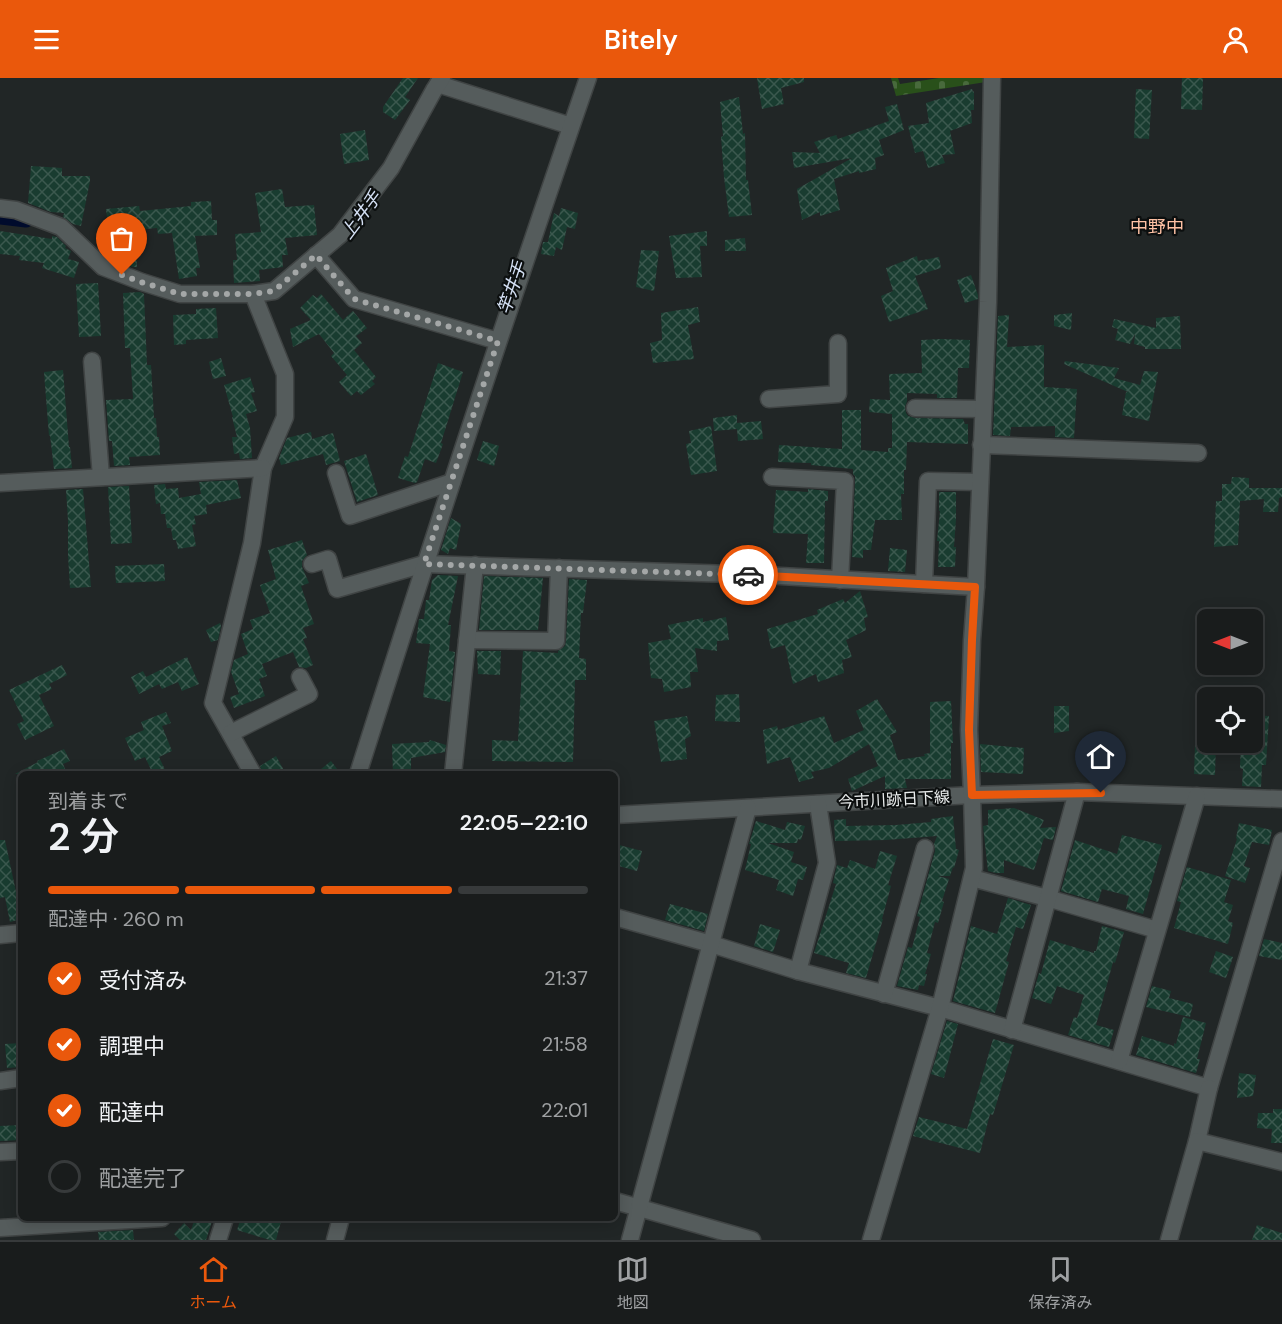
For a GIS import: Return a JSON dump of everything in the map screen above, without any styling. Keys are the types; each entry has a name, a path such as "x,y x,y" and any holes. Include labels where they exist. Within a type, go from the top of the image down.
{"street":[{"path":"359,771 424,564 588,78"},
{"path":"871,1240 940,1008 974,868 969,730 988,302 992,78"},
{"path":"0,208 16,210 61,227 103,267 180,294 253,294 274,291 340,235 391,168 440,81 571,126"},
{"path":"316,255 354,299 498,341"},
{"path":"251,771 213,703 252,543 263,468 285,417 285,374 253,294"},
{"path":"769,399 838,394 838,343"},
{"path":"92,361 101,477"},
{"path":"915,408 983,409"},
{"path":"981,445 1198,453"},
{"path":"0,483 263,468"},
{"path":"336,473 350,516 452,482"},
{"path":"771,477 845,481 840,580"},
{"path":"924,584 928,481 980,482"},
{"path":"312,564 328,559 337,589 424,564 763,575 975,587"},
{"path":"453,771 475,565"},
{"path":"466,640 556,641 560,568"},
{"path":"231,734 309,694 300,677"},
{"path":"1012,1030 1077,792"},
{"name":"今市川跡日下線","path":"618,815 972,795 1077,792 1282,800"},
{"path":"1119,1061 1197,796"},
{"path":"798,971 827,863 818,804"},
{"path":"630,1240 748,808"},
{"path":"1169,1240 1197,1141 1209,1088 1282,841"},
{"path":"884,994 925,848"},
{"path":"972,878 1157,930"},
{"path":"618,919 798,971 940,1008 1209,1088"},
{"path":"0,935 18,933"},
{"path":"0,1081 18,1078"},
{"path":"1197,1141 1282,1162"},
{"path":"0,1152 18,1151"},
{"path":"618,1202 752,1240"},
{"path":"0,1228 58,1227 127,1221"},
{"path":"218,1240 224,1221"},
{"path":"335,1240 340,1221"}],"green space":[{"path":"891,78 898,78 900,84 939,78 986,78 986,82 896,96"}],"building":[{"path":"403,78 418,78 405,97 410,100 395,120 383,112 383,107"},
{"path":"757,78 804,78 804,82 781,88 784,104 762,109"},
{"path":"1182,78 1203,78 1202,110 1181,109"},
{"path":"972,89 974,91 974,110 971,110 972,123 950,131 955,154 942,155 945,163 928,168 923,151 915,153 908,126 929,123 926,103"},
{"path":"1136,89 1152,90 1149,139 1134,138"},
{"path":"739,97 743,134 745,133 746,180 748,180 752,215 729,217 724,177 720,102"},
{"path":"897,104 904,130 879,140 884,155 875,158 876,169 859,173 859,171 834,179 840,210 820,216 820,212 802,220 797,189 852,158 794,168 792,152 820,153 814,142 836,135 838,139 889,121 885,107"},
{"path":"365,130 369,160 344,164 340,134"},
{"path":"31,166 62,168 62,176 90,176 81,226 63,217 64,213 51,212 28,203"},
{"path":"282,189 285,207 314,205 317,235 285,238 288,255 282,255 283,267 259,270 260,281 234,283 233,260 237,260 235,234 261,232 255,193"},
{"path":"211,201 212,220 217,220 217,235 195,236 200,268 196,268 197,276 179,279 172,233 158,234 157,228 135,230 137,267 119,262 117,237 109,238 106,209 139,206 140,211 191,206 191,202"},
{"path":"561,208 578,213 575,229 567,227 562,250 556,247 554,256 541,254 543,242 548,242 554,213 559,216"},
{"path":"0,231 52,239 52,236 57,237 66,246 65,248 71,251 68,259 79,262 74,278 42,268 44,263 19,260 20,256 0,254"},
{"path":"707,231 707,246 700,246 702,277 676,278 669,236"},
{"path":"745,238 746,251 725,251 725,240"},
{"path":"641,250 659,251 654,291 636,287"},
{"path":"917,256 918,261 939,257 941,268 915,276 928,309 889,322 881,296 893,291 886,268"},
{"path":"971,275 978,299 965,303 957,280"},
{"path":"98,283 101,336 79,337 76,284"},
{"path":"140,292 144,294 147,365 151,365 154,418 156,418 160,455 129,457 130,465 114,466 112,441 109,441 106,400 133,399 130,348 125,348 123,293"},
{"path":"321,294 343,320 353,311 367,328 356,336 362,343 354,350 376,377 372,381 375,384 361,395 357,391 351,396 339,382 347,375 331,356 334,353 319,334 293,347 290,329 311,320 300,308 313,295 317,298"},
{"path":"698,307 700,322 688,325 694,359 653,363 650,343 662,340 661,313"},
{"path":"216,308 218,338 186,340 186,344 174,345 173,315 196,314 196,309"},
{"path":"1072,313 1071,330 1054,326 1054,315"},
{"path":"1009,315 1007,347 1044,345 1044,387 1077,389 1074,438 1055,437 1055,426 1011,427 1010,436 993,435 998,316"},
{"path":"1180,316 1181,349 1145,349 1145,347 1134,344 1135,334 1130,344 1115,340 1118,329 1112,327 1114,319 1156,328 1156,318"},
{"path":"921,340 970,340 969,368 958,368 957,398 937,398 937,394 907,393 906,413 915,418 963,419 965,424 968,424 968,444 907,442 904,494 901,494 902,520 875,520 871,550 863,550 863,558 852,557 855,482 853,469 811,465 811,463 778,462 779,445 842,449 842,410 861,410 861,450 888,452 888,448 892,448 892,414 869,412 870,399 890,400 889,374 922,373"},
{"path":"221,358 226,376 213,379 209,362"},
{"path":"1065,361 1119,368 1114,378 1140,385 1144,371 1158,372 1149,421 1122,415 1126,392 1128,392 1064,364"},
{"path":"438,363 463,372 436,463 425,459 415,483 398,478 405,456 408,457"},
{"path":"63,370 72,468 54,469 44,372"},
{"path":"250,377 255,392 251,393 257,411 246,414 250,428 252,458 240,459 239,453 234,454 232,437 237,437 224,385"},
{"path":"737,415 737,423 761,421 763,439 738,441 737,429 714,431 713,418"},
{"path":"711,426 717,471 691,475 686,444 691,443 689,431"},
{"path":"311,432 312,439 333,433 340,461 326,465 323,454 281,465 279,458 287,438"},
{"path":"483,441 499,446 494,466 477,460"},
{"path":"366,454 378,495 357,502 344,461"},
{"path":"1232,477 1249,478 1249,488 1282,488 1282,497 1279,498 1278,512 1263,512 1264,499 1240,501 1238,545 1214,547 1216,501 1222,501 1222,484 1231,484"},
{"path":"237,480 241,498 206,505 207,514 194,516 196,524 192,525 196,546 178,549 176,540 173,540 171,528 167,528 165,514 161,514 160,503 156,504 154,485 165,484 166,489 178,488 179,498 201,494 199,482"},
{"path":"129,486 132,543 111,544 108,487"},
{"path":"83,489 91,587 70,588 66,490"},
{"path":"808,489 828,491 828,501 825,501 824,563 806,563 808,534 773,533 776,490 808,492"},
{"path":"939,492 956,492 955,567 938,567"},
{"path":"451,518 461,524 456,550 450,548 448,554 441,550"},
{"path":"302,540 307,555 302,561 302,567 309,583 301,586 314,624 303,628 307,638 303,639 313,665 306,668 299,667 293,652 262,664 267,676 259,679 265,696 234,708 230,697 239,694 231,672 234,660 248,654 241,634 253,629 250,620 270,613 260,585 276,579 268,550"},
{"path":"890,548 907,550 905,572 888,571"},
{"path":"164,564 165,581 116,583 115,566"},
{"path":"438,575 458,576 448,625 451,625 449,651 455,652 450,702 423,697 430,644 416,643 419,619 424,619 426,600 429,600 432,580"},
{"path":"484,576 543,578 538,630 479,630"},
{"path":"569,579 587,580 583,613 581,613 579,658 586,659 586,680 575,680 573,762 492,761 492,740 518,741 523,651 558,653 565,646"},
{"path":"860,591 868,617 864,618 866,630 846,640 852,657 842,660 844,673 818,682 816,674 793,684 785,645 771,649 767,629 818,614 817,610 843,599 845,603"},
{"path":"726,617 729,640 717,641 717,651 695,648 698,672 690,672 691,687 664,692 662,679 651,678 648,643 671,639 668,625 703,618 703,622"},
{"path":"220,623 218,640 211,642 206,630"},
{"path":"477,651 501,651 500,675 478,674"},
{"path":"187,657 199,684 182,691 178,682 162,689 159,684 139,694 131,677 143,671 146,677"},
{"path":"62,665 67,675 49,684 52,689 39,695 54,726 25,740 17,724 24,721 9,690"},
{"path":"739,694 740,722 715,721 716,695"},
{"path":"877,699 897,732 890,735 898,760 925,756 924,754 930,753 930,702 951,701 953,743 951,743 951,779 905,779 907,788 885,789 885,776 852,791 848,779 878,766 869,744 829,768 811,772 814,778 799,782 790,757 767,764 763,730 777,726 778,730 824,716 834,743 864,730 856,711"},
{"path":"1054,706 1069,706 1069,731 1054,733"},
{"path":"166,712 171,723 162,726 172,751 159,757 166,771 152,771 145,757 135,761 125,738 144,730 141,722"},
{"path":"1196,715 1197,753 1216,753 1215,775 1194,774"},
{"path":"687,716 691,736 685,739 687,759 661,762 654,721"},
{"path":"1263,716 1269,716 1266,765 1262,765 1261,787 1242,786 1243,769 1240,768 1241,753 1263,753"},
{"path":"430,740 446,745 445,752 411,758 411,771 393,771 392,744 429,742"},
{"path":"980,744 1024,748 1023,774 981,772"},
{"path":"64,749 70,761 63,764 66,771 21,771"},
{"path":"276,756 284,771 262,771 260,766"},
{"path":"331,761 339,771 319,771"},
{"path":"1014,808 1044,820 1040,828 1056,827 1053,840 1044,838 1034,870 1004,860 1004,873 988,871 983,826 988,825 988,810"},
{"path":"953,816 956,849 959,850 950,876 938,876 949,879 938,923 935,922 927,953 931,954 924,986 919,985 918,990 897,986 908,947 912,948 920,917 917,916 937,836 835,841 834,820 846,819 846,826 896,825 931,822 931,819"},
{"path":"756,821 785,830 787,822 805,826 801,840 798,839 797,843 768,843 794,852 791,862 807,867 803,880 798,879 793,896 776,890 779,880 745,870"},
{"path":"1239,823 1272,830 1269,845 1252,842 1244,866 1250,868 1245,883 1225,876 1237,839"},
{"path":"1122,835 1162,845 1143,914 1126,909 1129,896 1102,889 1098,902 1061,891 1075,840 1117,854"},
{"path":"0,840 5,840 16,892 18,892 18,920 10,922 5,897 0,898"},
{"path":"619,845 642,851 637,871 618,866"},
{"path":"880,851 897,856 888,885 891,886 883,919 866,978 846,973 849,963 814,953 836,884 833,883 837,865 847,868 850,860 875,869"},
{"path":"1187,867 1231,880 1224,902 1233,905 1228,921 1233,923 1228,944 1174,928 1181,902 1177,901"},
{"path":"1008,898 1031,905 1023,929 1016,927 995,1013 953,1001 971,926 997,934"},
{"path":"670,904 708,914 704,931 665,920"},
{"path":"760,924 780,930 773,952 754,946"},
{"path":"1102,926 1124,932 1115,963 1113,962 1096,1025 1114,1030 1109,1047 1068,1035 1074,1017 1077,1018 1084,995 1057,986 1051,1004 1032,998 1050,940 1094,953"},
{"path":"1264,939 1282,943 1282,960 1259,956"},
{"path":"1216,951 1233,957 1226,978 1209,972"},
{"path":"1152,986 1171,991 1169,998 1193,1004 1190,1017 1146,1007"},
{"path":"1183,1017 1206,1023 1196,1073 1136,1055 1142,1036 1174,1046"},
{"path":"947,1021 958,1024 944,1078 931,1074"},
{"path":"993,1039 1014,1045 993,1115 990,1114 980,1153 913,1136 919,1117 967,1129"},
{"path":"18,1043 18,1067 7,1068 5,1044"},
{"path":"1239,1073 1256,1075 1253,1096 1237,1098"},
{"path":"1273,1109 1282,1109 1282,1143 1271,1143 1272,1129 1257,1128 1258,1113 1273,1113"},
{"path":"18,1125 18,1140 0,1141 0,1126"},
{"path":"194,1221 212,1221 206,1240 180,1240 174,1234 184,1223 191,1230"},
{"path":"240,1221 281,1221 276,1240 237,1230"},
{"path":"1257,1225 1282,1233 1282,1240 1252,1240"},
{"path":"133,1230 134,1240 99,1240 98,1232"}],"waterway":[{"name":"上井手","path":"0,217 26,220"}],"way so far":[{"path":"122,275 180,294 253,294 274,291 316,255 354,299 498,341 424,564 748,575"}],"district":[{"name":"中野中","path":"1157,227"}],"route":[{"path":"748,575 975,587 969,730 972,795 1101,793"}],"water label":[{"name":"竿井手","path":"512,288"}]}
